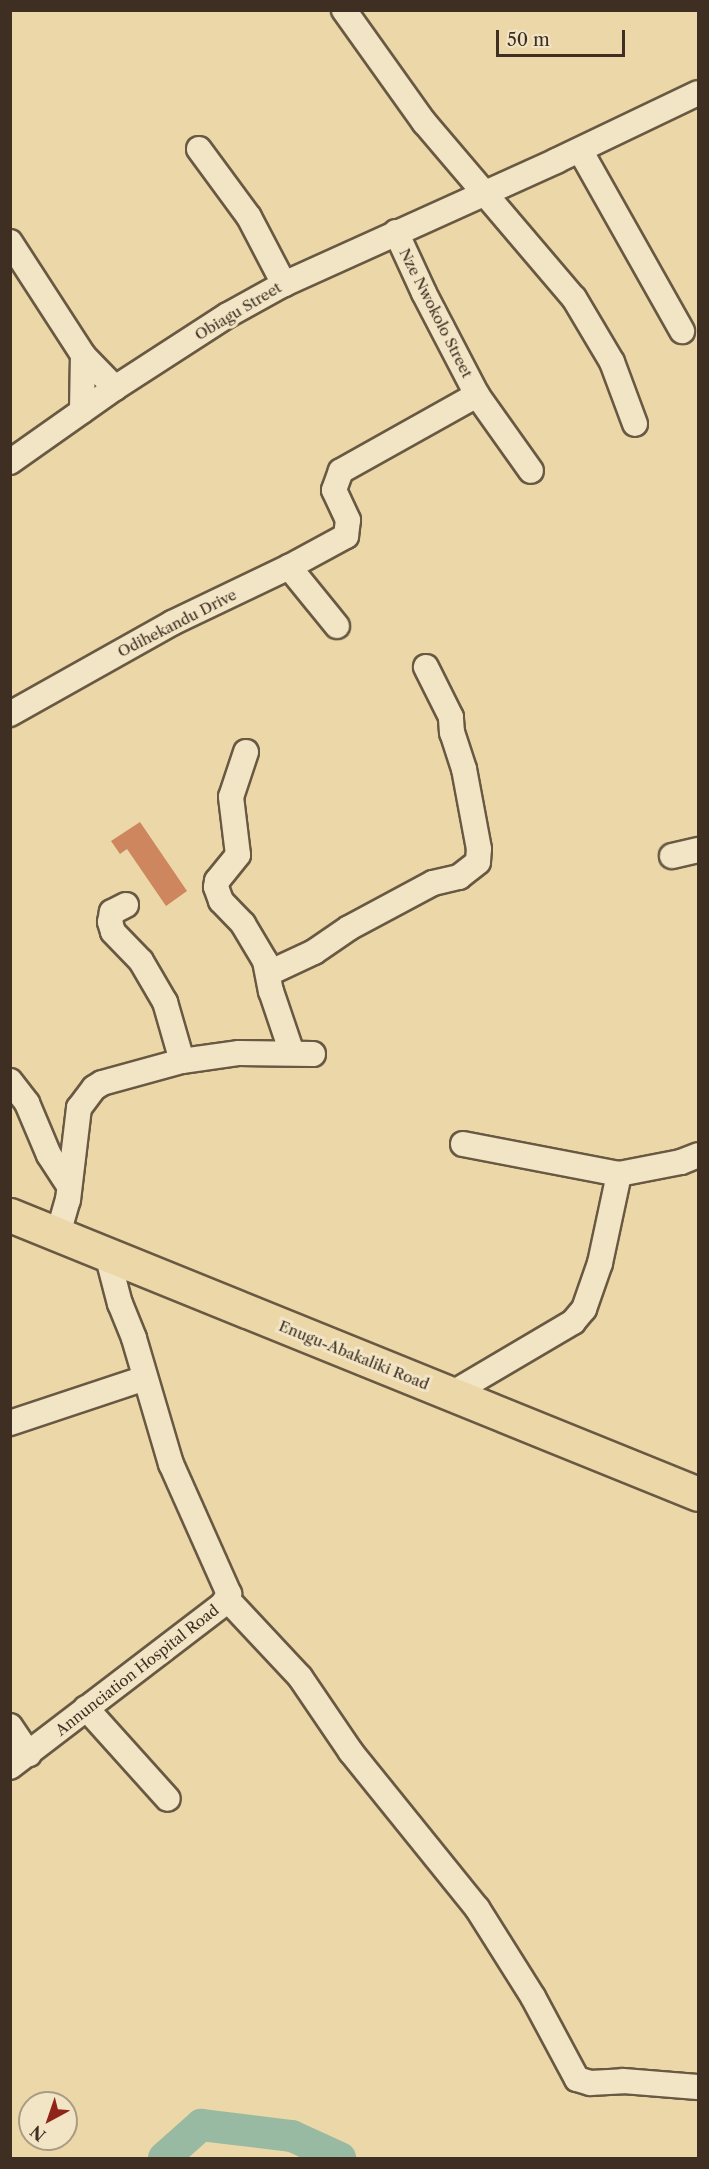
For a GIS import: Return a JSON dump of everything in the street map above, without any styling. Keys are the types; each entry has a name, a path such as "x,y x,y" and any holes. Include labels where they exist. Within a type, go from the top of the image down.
{"highway":[{"name":"Enugu-Abakaliki Road","path":"10,1200 107,1254 461,1387 699,1473"},
{"name":"Enugu-Abakaliki Road","path":"10,1215 59,1227 415,1356 461,1387 699,1494"}],"street":[{"path":"344,10 424,122 574,298 594,328 612,362 635,424"},
{"name":"Obiagu Street","path":"10,462 115,388 228,315 284,284 580,150 699,93"},
{"path":"199,149 249,217 284,284"},
{"path":"580,150 682,331"},
{"name":"Nze Nwokolo Street","path":"396,232 424,293 477,395 531,471"},
{"path":"10,242 83,355 115,388"},
{"path":"82,411 83,355"},
{"name":"Odihekandu Drive","path":"10,714 172,623 289,567 346,536 348,520 334,490 341,471 477,395"},
{"path":"289,567 337,626"},
{"path":"269,974 314,952 349,928 433,883 459,877 478,862 479,849 464,769 452,733 451,717 426,667"},
{"path":"452,733 460,717 470,712"},
{"path":"59,1227 69,1186 79,1108 85,1096 102,1083 182,1061 239,1053 303,1054 271,991 266,961 243,924 221,901 216,887 217,881 238,855 231,797 246,752"},
{"path":"672,856 699,850"},
{"path":"126,905 112,912 110,922 113,932 141,961 165,1002 182,1061"},
{"path":"10,1081 27,1103 49,1155 69,1186"},
{"path":"463,1144 619,1174 681,1162 699,1155"},
{"path":"461,1387 498,1369 573,1322 584,1309 600,1263 619,1174"},
{"name":"Annunciation Hospital Road","path":"20,1760 227,1599 229,1593 171,1464 134,1338 120,1304 107,1254"},
{"path":"10,1423 145,1378"},
{"path":"227,1599 300,1677 351,1752 477,1908 533,1997 577,2079 590,2083 623,2081 699,2087"},
{"path":"86,1708 168,1799"},
{"path":"10,1726 20,1760"}],"building":[{"path":"140,822 187,891 166,906 127,849 120,854 111,841"}],"waterway":[{"path":"164,2158 201,2125 292,2136 340,2158"}]}
